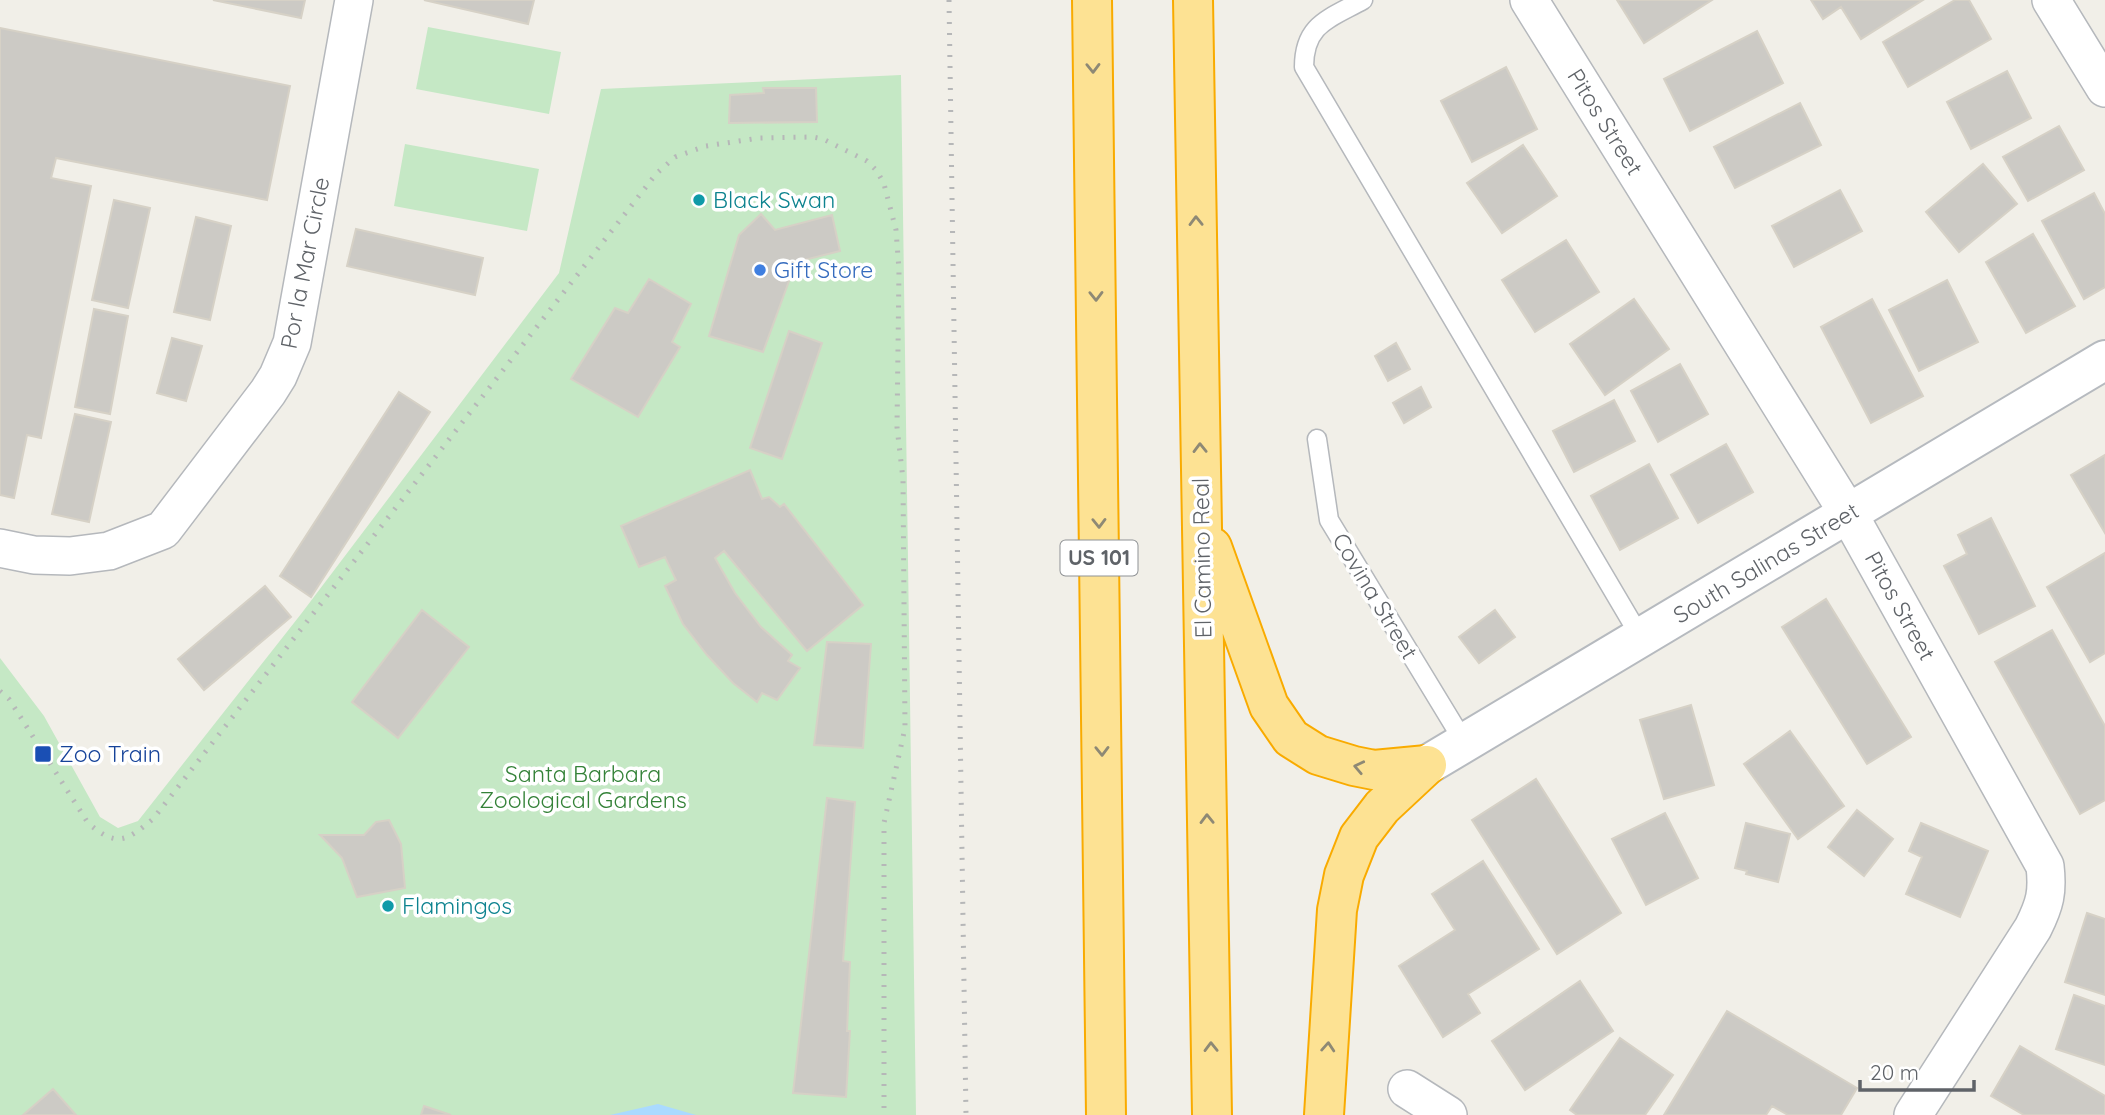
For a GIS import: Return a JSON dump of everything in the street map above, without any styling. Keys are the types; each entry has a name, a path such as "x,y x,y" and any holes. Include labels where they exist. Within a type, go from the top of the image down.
{"highway":[{"name":"US 101","path":"1092,0 1106,1115"},
{"name":"El Camino Real","path":"1193,0 1212,1115"},
{"path":"1202,517 1269,706 1291,738 1318,755 1374,770 1427,765"},
{"path":"1324,1115 1337,910 1344,875 1359,837 1382,807 1427,765"}],"main road":[{"name":"South Salinas Street","path":"1427,765 2105,360"}],"street":[{"name":"Por la Mar Circle","path":"0,548 34,555 70,556 108,551 163,530 268,392 292,343 355,0"},
{"name":"Pitos Street","path":"1529,0 1848,513 2045,866 2047,889 2043,908 2033,928 1913,1115"},
{"path":"2051,0 2105,88"},
{"path":"1407,1089 1448,1115"}],"lane":[{"path":"1363,0 1320,24 1309,37 1304,49 1304,67 1641,638"},
{"name":"Covina Street","path":"1317,439 1329,520 1464,743"}],"green space":[{"path":"428,27 561,52 549,114 416,89"},
{"name":"Santa Barbara Zoological Gardens","path":"901,75 916,1115 0,1115 0,658 44,716 100,817 118,828 138,821 301,614 559,273 601,89"},
{"path":"405,144 539,169 527,231 394,206"}],"water":[{"path":"658,1104 696,1115 610,1115"}],"building":[{"path":"213,0 305,0 301,18"},
{"path":"424,0 534,0 528,24"},
{"path":"1617,0 1712,0 1644,43"},
{"path":"1811,0 1923,0 1861,39 1841,7 1823,19"},
{"path":"1955,0 1969,0 1991,39 1908,87 1883,42"},
{"path":"0,28 290,86 267,200 56,158 51,178 91,186 41,438 27,435 14,498 0,495"},
{"path":"1757,31 1783,83 1690,131 1664,79"},
{"path":"1506,67 1537,129 1472,162 1441,101"},
{"path":"2007,71 2031,118 1971,149 1947,102"},
{"path":"763,88 816,88 817,122 729,123 730,95 764,93"},
{"path":"1800,103 1821,145 1735,188 1714,147"},
{"path":"2059,126 2084,170 2028,201 2003,157"},
{"path":"1523,145 1557,196 1502,233 1467,183"},
{"path":"1983,164 2017,204 1959,252 1926,212"},
{"path":"1840,190 1862,231 1794,267 1772,226"},
{"path":"2094,193 2105,214 2105,287 2084,299 2042,221"},
{"path":"114,200 150,208 128,308 92,300"},
{"path":"761,214 775,230 832,215 840,251 796,262 763,352 709,336 739,235"},
{"path":"196,217 231,226 210,320 174,312"},
{"path":"356,229 483,258 475,295 347,266"},
{"path":"2033,234 2075,306 2026,333 1986,262"},
{"path":"1566,240 1599,292 1535,332 1502,280"},
{"path":"649,279 691,304 672,342 680,347 638,417 571,379 615,308 628,313"},
{"path":"1947,280 1978,342 1919,371 1889,310"},
{"path":"1634,299 1669,349 1605,395 1570,344"},
{"path":"1872,299 1923,396 1871,423 1821,327"},
{"path":"94,309 128,316 110,414 75,407"},
{"path":"789,331 822,343 782,459 750,448"},
{"path":"172,338 202,346 186,401 157,393"},
{"path":"1396,343 1410,369 1388,381 1375,356"},
{"path":"1680,364 1708,414 1658,442 1631,391"},
{"path":"1421,387 1431,407 1404,423 1393,403"},
{"path":"399,392 430,412 311,597 280,576"},
{"path":"1614,400 1635,441 1574,472 1553,431"},
{"path":"75,414 111,422 89,522 52,514"},
{"path":"1726,444 1753,492 1698,523 1671,475"},
{"path":"2105,455 2105,533 2071,475"},
{"path":"1649,464 1678,518 1620,550 1591,496"},
{"path":"750,470 762,499 769,497 780,507 784,504 863,605 807,651 724,551 715,558 735,593 761,627 792,655 788,661 800,668 777,700 762,693 757,702 733,683 683,624 665,586 676,580 665,557 639,567 621,526"},
{"path":"1991,518 2035,606 1979,634 1944,566 1967,554 1958,535"},
{"path":"2105,553 2105,653 2090,662 2047,587"},
{"path":"265,586 291,617 204,690 178,659"},
{"path":"1826,599 1911,737 1867,764 1782,627"},
{"path":"422,610 469,647 398,738 352,702"},
{"path":"1495,610 1515,637 1479,663 1459,637"},
{"path":"2052,630 2105,726 2105,800 2080,814 1995,662"},
{"path":"827,642 871,644 863,748 814,745"},
{"path":"1691,705 1714,785 1664,799 1640,720"},
{"path":"1790,731 1844,806 1798,839 1744,764"},
{"path":"1536,779 1621,913 1557,954 1472,820"},
{"path":"827,798 855,802 843,961 850,962 846,1097 793,1093"},
{"path":"1857,810 1893,839 1864,876 1828,847"},
{"path":"1665,813 1698,878 1646,905 1612,839"},
{"path":"389,820 401,844 405,888 357,897 342,858 320,835 364,835 376,822"},
{"path":"1746,823 1790,834 1778,882 1746,874 1747,871 1735,868"},
{"path":"1921,823 1988,851 1960,917 1906,894 1922,857 1909,851"},
{"path":"1483,861 1539,949 1468,994 1480,1013 1443,1037 1399,966 1455,930 1432,894"},
{"path":"2087,913 2105,919 2105,995 2065,982"},
{"path":"1580,981 1613,1031 1525,1090 1492,1041"},
{"path":"2074,995 2105,1006 2105,1065 2056,1049"},
{"path":"1727,1011 1857,1088 1841,1115 1788,1115 1772,1106 1766,1115 1664,1115"},
{"path":"1620,1038 1673,1075 1645,1115 1577,1115 1570,1110"},
{"path":"2020,1046 2105,1096 2105,1115 2024,1115 1991,1096"},
{"path":"53,1089 76,1115 23,1115"},
{"path":"424,1106 451,1115 421,1115"}],"railway":[{"path":"949,0 966,1115"},
{"path":"0,691 9,699 88,823 114,839 128,837 136,832 153,819 656,174 675,157 706,146 759,138 823,139 867,161 877,171 884,184 896,230 899,270 897,427 903,479 905,728 884,823 884,1115"}],"place":[{"name":"Black Swan","path":"699,200"},
{"name":"Gift Store","path":"760,270"},
{"name":"Zoo Train","path":"43,754"},
{"name":"Flamingos","path":"388,906"}]}
